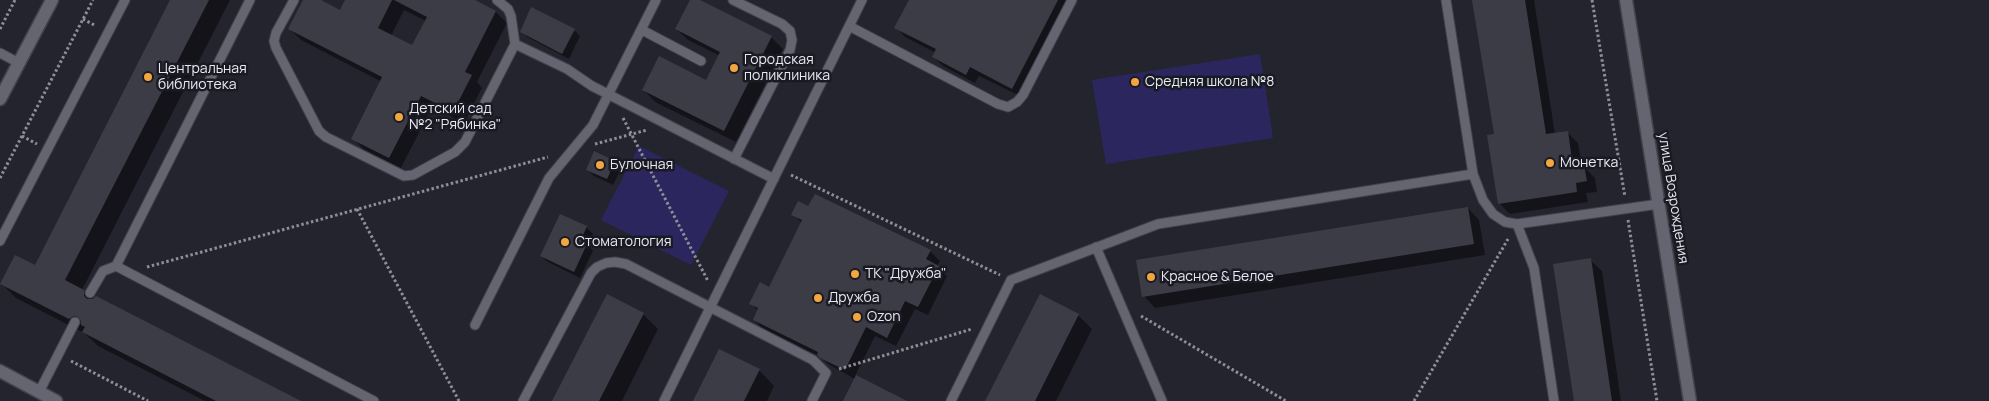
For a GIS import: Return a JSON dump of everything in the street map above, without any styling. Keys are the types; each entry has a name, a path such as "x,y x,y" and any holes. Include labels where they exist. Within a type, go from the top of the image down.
{"street":[{"path":"0,99 52,0"},
{"name":"улица Возрождения","path":"1626,0 1690,401"},
{"path":"0,371 56,401"}],"lane":[{"path":"0,241 125,0"},
{"path":"90,293 103,271 116,266 250,0"},
{"path":"294,0 274,41 319,131 326,137 404,176 413,175 461,148 515,44 511,16 508,9 497,0"},
{"path":"475,325 549,178 588,133 611,96 656,0"},
{"path":"734,0 782,24 790,31 792,40 790,50 734,159"},
{"path":"664,401 862,0"},
{"path":"849,26 998,104 1008,106 1017,102 1023,95 1072,0"},
{"path":"1446,0 1473,174 1483,200 1493,214 1505,222 1517,224 1659,204"},
{"path":"642,30 701,61"},
{"path":"515,44 567,69 592,86 666,125 774,179"},
{"path":"0,53 19,63"},
{"path":"951,401 1011,280 1158,224 1473,174"},
{"path":"1517,224 1534,268 1554,401"},
{"path":"1096,247 1162,401"},
{"path":"523,401 591,273 597,267 615,262 626,264 813,360 826,373 812,401"},
{"path":"116,266 374,401"},
{"path":"40,392 75,322"}],"path":[{"path":"0,29 15,0"},
{"path":"0,178 93,0"},
{"path":"611,96 716,298"},
{"path":"130,273 171,259 666,125"},
{"path":"779,169 1011,280"},
{"path":"357,209 459,401"},
{"path":"1414,401 1517,224"},
{"path":"1121,304 1286,401"},
{"path":"826,373 991,323"},
{"path":"59,354 148,401"}],"shaded area":[{"path":"1260,54 1273,138 1106,164 1092,80"},
{"path":"639,146 729,191 691,265 601,220"}],"building":[{"path":"170,0 209,0 65,280 84,290 84,296 87,299 93,299 96,296 301,401 216,401 82,332 85,327 81,325 78,317 74,316 69,319 0,284 15,255 35,265"},
{"path":"303,0 321,0 340,10 345,0 392,0 378,28 412,45 427,17 394,0 475,0 496,11 465,72 472,75 453,112 421,96 389,158 351,139 382,77 288,29"},
{"name":"Городская поликлиника","path":"690,0 700,0 772,36 724,131 642,90 659,56 706,80 720,52 675,29"},
{"path":"909,0 1058,0 1012,89 970,67 966,75 932,57 936,49 894,28"},
{"path":"1472,0 1525,0 1546,134 1568,131 1573,167 1584,165 1587,181 1576,183 1577,192 1498,204 1487,135 1494,134"},
{"path":"531,7 575,29 562,54 520,32"},
{"name":"Булочная","path":"594,151 615,161 607,179 586,170"},
{"name":"ТК \"Дружба\"","path":"815,194 931,250 926,259 939,266 918,307 905,301 887,338 866,327 845,370 820,358 817,355 818,352 753,320 758,308 749,304 760,282 769,287 802,220 791,215 798,201 808,206"},
{"path":"1468,207 1474,244 1142,297 1136,260"},
{"name":"Стоматология","path":"560,214 587,226 581,240 587,244 574,272 540,256"},
{"path":"1591,258 1612,401 1574,401 1553,264"},
{"path":"607,294 644,313 599,401 552,401"},
{"path":"1040,294 1079,314 1035,401 985,401"},
{"path":"719,349 760,369 744,401 693,401"},
{"path":"856,375 907,401 843,401"}],"place":[{"name":"Городская поликлиника","path":"734,68"},
{"name":"Центральная библиотека","path":"148,77"},
{"name":"Средняя школа №8","path":"1135,82"},
{"name":"Детский сад №2 \"Рябинка\"","path":"399,117"},
{"name":"Монетка","path":"1550,163"},
{"name":"Булочная","path":"600,165"},
{"name":"Стоматология","path":"565,242"},
{"name":"ТК \"Дружба\"","path":"855,274"},
{"name":"Красное & Белое","path":"1151,277"},
{"name":"Дружба","path":"818,298"},
{"name":"Ozon","path":"857,317"}]}
